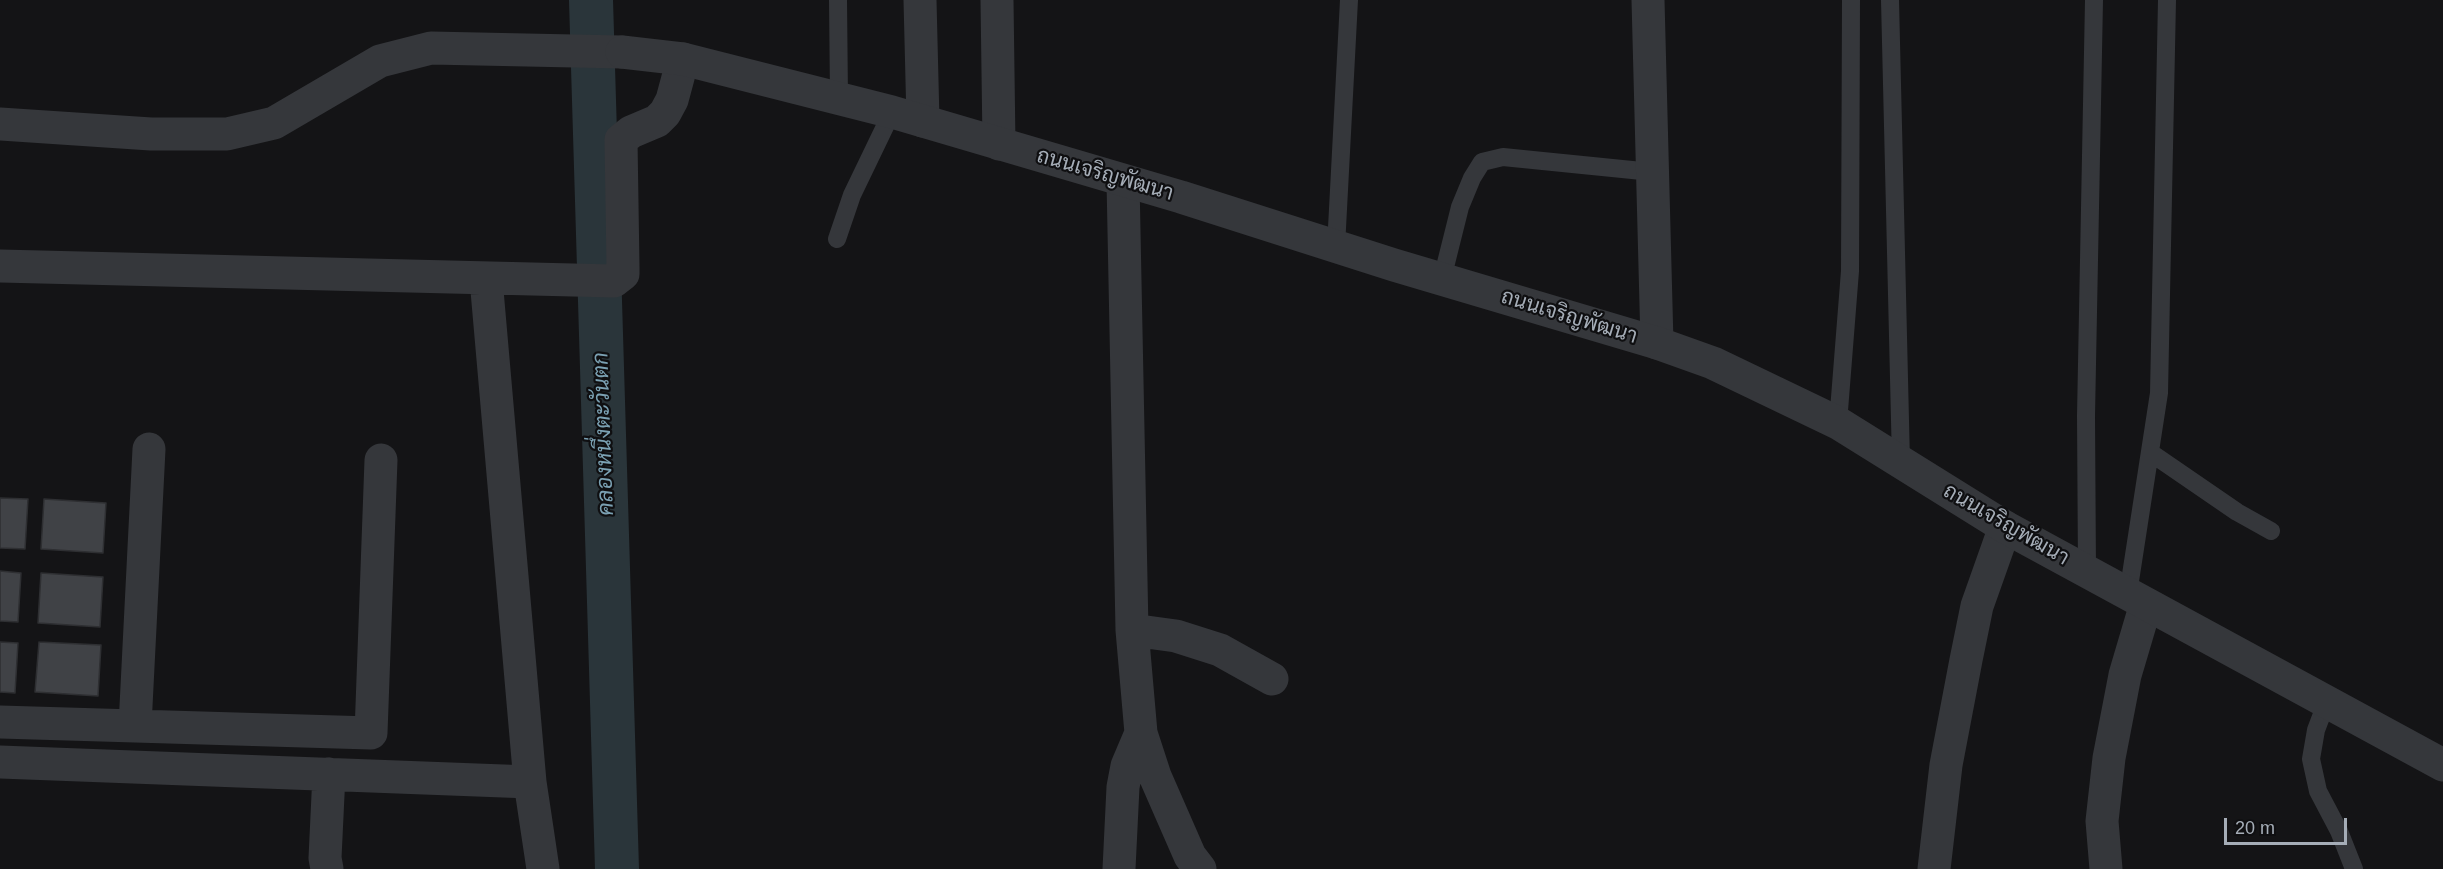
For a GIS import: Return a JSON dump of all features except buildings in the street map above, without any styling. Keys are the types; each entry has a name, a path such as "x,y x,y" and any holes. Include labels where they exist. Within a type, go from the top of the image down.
{"street":[{"path":"920,0 923,121"},
{"path":"997,0 999,144"},
{"path":"1648,0 1657,344"},
{"name":"ถนนเจริญพัฒนา","path":"0,124 151,134 226,134 274,123 380,61 431,48 622,52 683,59 839,97 1123,180 1713,363 1838,423 2005,527 2443,765"},
{"path":"0,266 614,280 623,274 621,140 632,132 657,121 665,113 672,100 683,59"},
{"path":"1123,180 1132,630 1141,733 1155,776 1190,856 1200,869"},
{"path":"500,278 530,782 543,869"},
{"path":"135,726 149,449"},
{"path":"0,722 371,733 381,460"},
{"path":"1934,869 1946,765 1968,649 1977,606 2005,527"},
{"path":"2106,869 2102,821 2109,758 2137,599"},
{"path":"1132,630 1176,636 1220,650 1272,679"},
{"path":"1119,869 1126,766 1141,733"},
{"path":"0,762 530,782"},
{"path":"327,869 325,858 329,774"}],"lane":[{"path":"838,0 839,97"},
{"path":"1336,247 1349,0"},
{"path":"1838,423 1850,270 1851,0"},
{"path":"1890,0 1902,462"},
{"path":"2087,571 2086,416 2094,0"},
{"path":"2137,599 2143,491 2159,393 2167,0"},
{"path":"837,239 852,195 892,112"},
{"path":"1442,279 1460,207 1472,178 1482,162 1503,157 1652,172"},
{"path":"2151,453 2237,512 2271,531"},
{"path":"2327,701 2316,730 2311,759 2318,791 2339,831 2354,869"}],"waterway":[{"name":"คลองหนึ่งตะวันตก","path":"591,0 617,869"}]}
